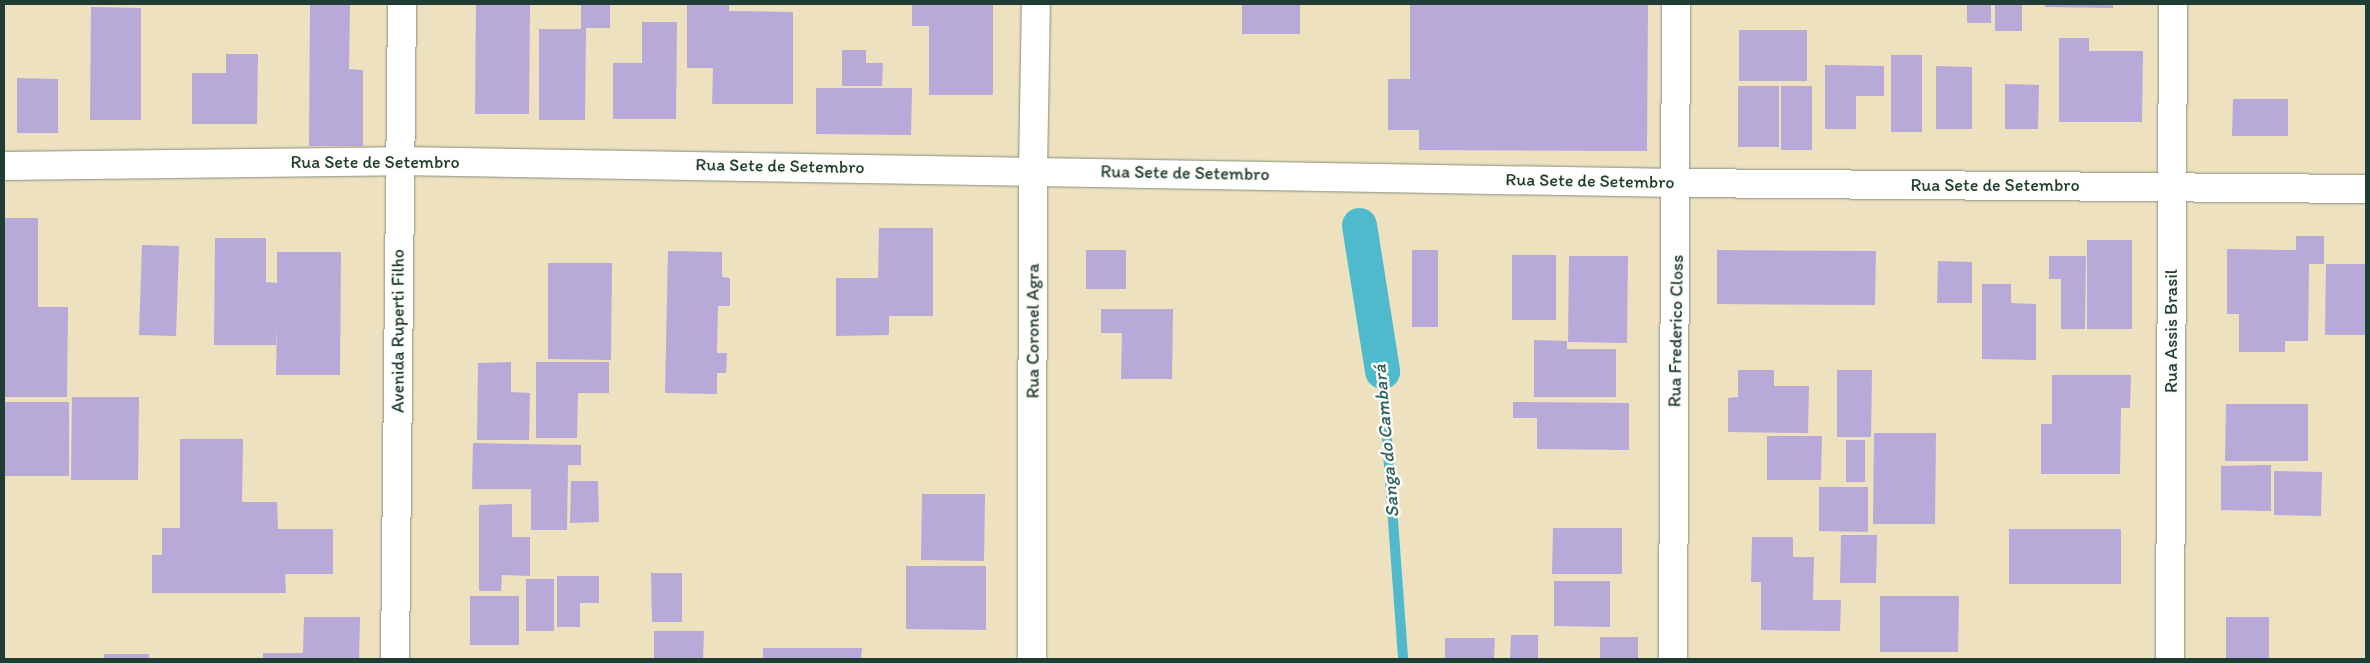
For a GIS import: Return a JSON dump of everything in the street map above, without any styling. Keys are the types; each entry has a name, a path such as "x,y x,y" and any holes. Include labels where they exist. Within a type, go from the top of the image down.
{"street":[{"name":"Avenida Ruperti Filho","path":"395,659 402,4"},
{"name":"Rua Coronel Agra","path":"1032,659 1033,170 1036,4"},
{"name":"Rua Frederico Closs","path":"1672,659 1678,183 1676,4"},
{"name":"Rua Assis Brasil","path":"2170,659 2173,4"},
{"name":"Rua Sete de Setembro","path":"4,166 399,161 1033,170 1678,183 2366,189"}],"building":[{"path":"310,4 350,4 349,69 363,70 363,146 309,146"},
{"path":"476,4 530,4 529,114 475,114"},
{"path":"581,4 610,4 610,28 586,28 585,120 539,120 539,29 581,29"},
{"path":"687,4 729,4 729,11 793,12 793,104 712,104 713,68 687,68"},
{"path":"912,4 993,4 993,95 929,95 929,26 912,26"},
{"path":"1242,4 1300,4 1300,34 1242,34"},
{"path":"1410,4 1648,4 1647,151 1419,150 1419,130 1388,130 1388,79 1410,79"},
{"path":"1967,4 1991,4 1991,23 1967,23"},
{"path":"2045,4 2113,4 2113,8 2045,7"},
{"path":"1995,5 2022,5 2022,31 1995,31"},
{"path":"91,7 141,8 141,120 90,120"},
{"path":"642,22 677,22 676,119 613,119 613,63 642,63"},
{"path":"1739,30 1807,30 1807,81 1739,81"},
{"path":"2059,38 2089,38 2089,51 2143,51 2142,122 2059,122"},
{"path":"842,50 866,50 866,63 883,63 882,86 842,86"},
{"path":"226,54 258,54 257,124 192,124 192,73 226,73"},
{"path":"1891,55 1922,55 1922,132 1891,132"},
{"path":"1825,65 1884,66 1884,96 1856,96 1856,129 1825,129"},
{"path":"1936,66 1972,67 1972,129 1936,129"},
{"path":"17,78 58,79 58,133 17,133"},
{"path":"2005,84 2039,85 2038,129 2005,129"},
{"path":"1738,86 1779,86 1779,147 1738,147"},
{"path":"1781,86 1812,86 1812,150 1781,150"},
{"path":"816,88 912,88 911,135 816,134"},
{"path":"2233,99 2288,99 2288,136 2232,136"},
{"path":"4,218 38,218 38,307 68,307 67,397 4,397"},
{"path":"879,228 933,228 933,316 889,316 889,335 836,336 836,278 878,278"},
{"path":"2296,236 2324,236 2324,264 2309,264 2308,341 2285,341 2285,352 2239,352 2239,314 2227,314 2227,249 2296,250"},
{"path":"215,238 266,238 266,282 277,283 277,252 341,252 340,375 276,375 277,321 276,345 214,345"},
{"path":"2087,240 2132,240 2132,329 2087,329"},
{"path":"142,245 179,246 176,336 139,335"},
{"path":"1086,250 1126,250 1126,289 1086,289"},
{"path":"1412,250 1438,250 1438,327 1412,327"},
{"path":"1717,250 1876,251 1875,305 1717,304"},
{"path":"668,251 722,252 722,277 730,278 730,306 718,306 717,353 727,353 726,373 717,373 717,394 665,393"},
{"path":"1512,255 1556,255 1556,320 1512,320"},
{"path":"1569,256 1628,256 1627,343 1568,342"},
{"path":"2049,256 2086,256 2085,329 2061,329 2061,279 2049,279"},
{"path":"1938,261 1972,262 1972,303 1937,303"},
{"path":"548,263 612,263 611,360 548,359"},
{"path":"2326,264 2366,264 2366,335 2325,335"},
{"path":"1982,284 2011,284 2011,303 2036,304 2036,360 1982,359"},
{"path":"1101,309 1173,309 1172,379 1121,379 1122,333 1101,333"},
{"path":"1534,340 1567,341 1567,349 1616,349 1616,397 1534,397"},
{"path":"511,362 511,392 530,393 529,440 477,440 478,363"},
{"path":"536,362 609,362 609,393 578,393 577,438 536,438"},
{"path":"1738,370 1774,370 1774,386 1809,386 1808,433 1728,432 1728,398 1738,397"},
{"path":"1837,370 1872,370 1871,437 1837,437"},
{"path":"2052,375 2131,375 2130,408 2121,408 2120,474 2041,474 2041,424 2052,424"},
{"path":"72,397 139,397 138,480 71,480"},
{"path":"4,402 69,402 69,476 4,476"},
{"path":"1513,402 1629,403 1629,450 1537,449 1537,418 1513,418"},
{"path":"2226,404 2308,404 2308,461 2225,461"},
{"path":"1874,433 1936,433 1935,524 1873,524"},
{"path":"1767,436 1822,436 1821,480 1767,480"},
{"path":"180,439 243,439 242,502 277,502 278,529 333,529 333,574 285,574 286,593 152,593 152,555 162,555 162,528 180,528"},
{"path":"1846,440 1865,440 1865,482 1846,482"},
{"path":"473,443 581,445 581,465 568,465 567,530 531,530 531,489 472,489"},
{"path":"2271,465 2271,511 2221,510 2221,466"},
{"path":"2274,471 2322,472 2321,516 2274,515"},
{"path":"571,481 598,481 599,522 570,523"},
{"path":"1819,487 1868,487 1868,532 1819,531"},
{"path":"922,494 985,494 984,561 921,560"},
{"path":"512,504 512,537 530,537 530,576 502,575 501,591 479,591 479,505"},
{"path":"1553,528 1622,528 1622,574 1552,574"},
{"path":"2009,529 2121,529 2121,584 2009,584"},
{"path":"1841,535 1877,535 1876,583 1840,583"},
{"path":"1752,537 1793,537 1793,557 1814,557 1813,600 1841,600 1840,631 1761,630 1761,582 1751,582"},
{"path":"906,566 986,566 986,630 906,629"},
{"path":"651,573 682,573 682,622 652,622"},
{"path":"557,576 599,576 599,603 580,603 580,627 557,627"},
{"path":"526,579 554,579 554,631 526,631"},
{"path":"1554,581 1610,581 1610,627 1554,626"},
{"path":"470,596 519,596 519,645 470,645"},
{"path":"1880,596 1959,596 1958,652 1880,652"},
{"path":"304,617 360,617 359,659 263,659 263,653 303,653"},
{"path":"2226,617 2269,617 2269,659 2226,659"},
{"path":"654,631 704,631 703,659 654,659"},
{"path":"1511,635 1538,635 1538,659 1510,659"},
{"path":"1600,637 1638,637 1638,659 1600,659"},
{"path":"1445,638 1495,638 1494,659 1445,659"},
{"path":"763,648 862,648 861,659 763,659"},
{"path":"104,654 149,654 149,659 104,659"}],"waterway":[{"name":"Sanga do Cambará","path":"1359,225 1382,371"},
{"name":"Sanga do Cambará","path":"1382,371 1403,659"}]}
